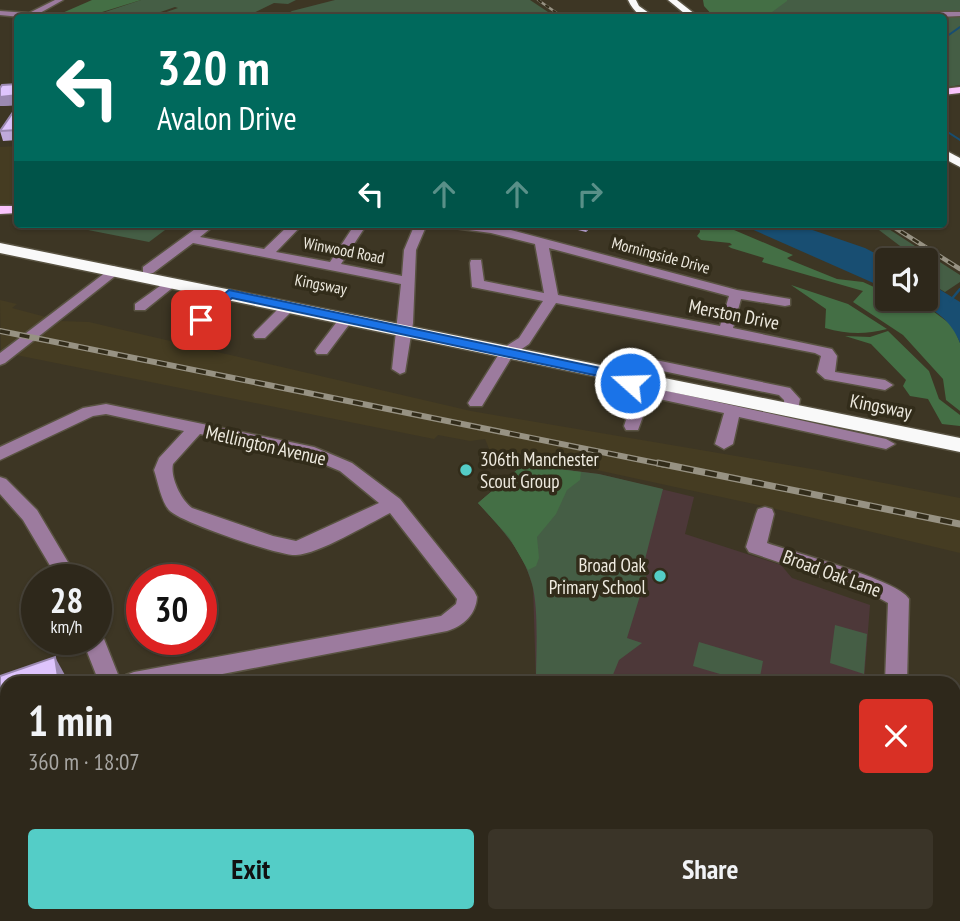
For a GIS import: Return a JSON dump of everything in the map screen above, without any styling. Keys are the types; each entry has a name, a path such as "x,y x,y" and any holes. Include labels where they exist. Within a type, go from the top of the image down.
{"highway":[{"path":"632,0 636,8 646,14"},
{"path":"662,0 679,14"},
{"path":"672,0 691,14"},
{"path":"693,3 701,14"},
{"path":"950,150 960,162"},
{"name":"Kingsway","path":"0,241 406,321 635,380 960,437"},
{"name":"Kingsway","path":"0,248 347,318 406,321"},
{"name":"Kingsway","path":"792,407 960,446"}],"street":[{"path":"31,14 60,0"},
{"path":"9,24 14,22"},
{"path":"148,270 205,228"},
{"path":"268,253 293,228"},
{"path":"334,265 358,228"},
{"path":"400,369 410,250 419,228"},
{"name":"Morningside Drive","path":"484,228 736,294 785,302"},
{"name":"Winwood Road","path":"192,239 407,281"},
{"path":"476,403 512,349 524,341 536,325 552,298 541,241"},
{"name":"Merston Drive","path":"476,263 477,284 827,352 829,356 825,372 830,376 885,385"},
{"path":"0,360 114,270"},
{"path":"140,307 171,282"},
{"path":"201,320 229,294"},
{"path":"725,332 736,294"},
{"path":"260,335 288,307"},
{"path":"322,351 347,318"},
{"path":"632,426 635,380"},
{"name":"Kingsway","path":"635,380 733,410 886,444"},
{"name":"Mellington Avenue","path":"0,454 89,412 106,409 330,458 346,467 393,504 461,586 467,597 466,608 447,623 166,676"},
{"path":"724,444 733,410"},
{"path":"196,428 165,462 163,470 171,499 185,513 271,543 296,548 308,545 393,504"},
{"path":"0,483 30,515 59,564"},
{"name":"Broad Oak Lane","path":"765,514 756,547 879,587 899,599 896,676"},
{"path":"99,655 108,676"}],"shaded area":[{"path":"14,146 14,203 0,205 0,147"},
{"path":"0,300 17,304 12,308 46,317 1,350"},
{"path":"61,321 89,322 471,411 818,470 960,498 960,553 763,506 518,453 490,451 485,439 470,441 438,435 434,439 16,355"},
{"name":"Broad Oak Primary School","path":"543,467 599,474 694,497 685,534 781,565 792,578 870,605 864,676 536,676 533,587 525,564 509,537 478,503 518,469"}],"green space":[{"path":"92,0 141,0 96,14 60,14"},
{"path":"141,0 296,0 288,4 274,3 251,14 161,14 178,8 175,7 155,14 99,14"},
{"path":"335,0 530,0 548,12 287,14"},
{"path":"703,0 787,0 769,14 711,14 704,6"},
{"path":"706,0 960,0 960,85 947,87 947,14 716,14"},
{"path":"91,228 168,228 149,242 88,230"},
{"path":"700,228 729,228 793,255 787,258 790,260 837,279 863,282 875,288 875,311 933,311 953,326 960,343 960,411 946,400 943,379 903,335 853,302 863,291 762,262 764,258 731,248 728,246 732,245 730,243 701,240 697,236"},
{"path":"876,228 887,228 918,248 903,248"},
{"path":"938,261 960,275 960,282 945,292 938,288"},
{"path":"791,285 848,304 887,329 856,333 825,328 826,309"},
{"path":"888,331 929,371 939,399 960,415 960,426 942,424 928,399 910,396 903,386 906,380 871,344 845,336 870,337"},
{"path":"543,467 599,474 663,489 642,571 647,573 627,638 642,643 619,660 612,676 536,676 536,619 534,594 528,572 517,550 478,503 518,469"},
{"path":"543,467 581,472 580,480 567,490 556,514 537,537 539,558 536,566 528,570 509,537 478,503 518,469"},
{"path":"835,625 867,634 864,674 830,663"},
{"path":"699,642 763,661 760,676 727,676 693,666"}],"water":[{"path":"749,228 807,228 875,253 875,284"},
{"path":"938,288 960,302 960,343 952,328 934,311 938,311"}],"building":[{"path":"14,84 14,95 0,97 2,85"},
{"path":"14,111 14,130 0,131"},
{"path":"55,657 58,676 0,676"}],"waterway":[{"path":"947,36 960,27"},
{"path":"947,132 960,140"},
{"path":"950,301 960,289"}],"railway":[{"path":"538,0 558,14"},
{"path":"895,228 960,269"},
{"path":"0,331 666,465"},
{"path":"658,463 960,524"}],"place":[{"name":"306th Manchester Scout Group","path":"466,470"},
{"name":"Broad Oak Primary School","path":"660,576"}],"route":[{"path":"201,320 229,294 629,378 630,383"}]}
